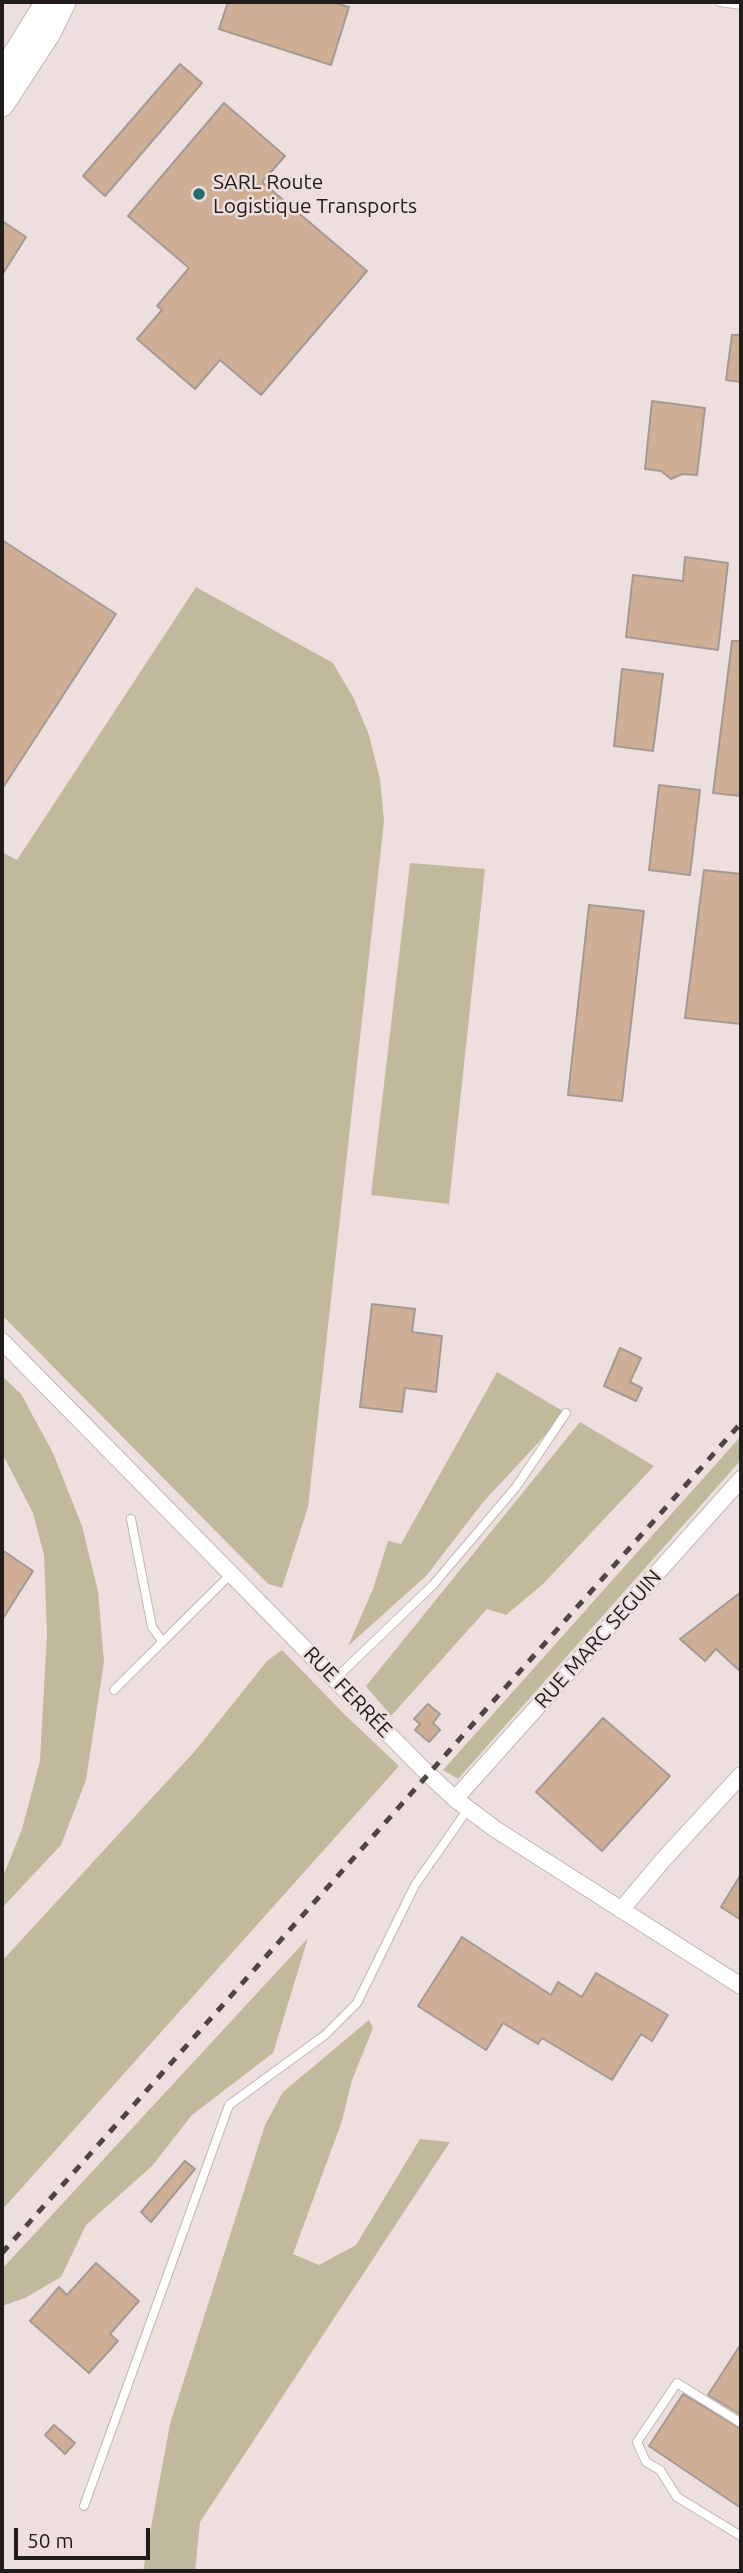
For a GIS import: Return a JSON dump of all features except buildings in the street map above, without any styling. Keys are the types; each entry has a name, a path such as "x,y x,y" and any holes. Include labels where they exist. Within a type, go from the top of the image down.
{"main road":[{"path":"2,75 47,2"},
{"path":"2,105 49,33 64,2"}],"street":[{"name":"RUE FERRÉE","path":"2,1341 455,1799 495,1829 741,1986"},
{"name":"RUE MARC SEGUIN","path":"455,1799 741,1479"},
{"path":"621,1910 741,1775"}],"lane":[{"path":"720,2 741,5"},
{"path":"335,1679 433,1585 516,1487 566,1413"},
{"path":"131,1519 152,1627 162,1641"},
{"path":"114,1690 231,1574"},
{"path":"84,2506 229,2105 325,2035 357,2003 415,1885 468,1809"},
{"path":"741,2423 677,2383 638,2442 646,2462 660,2470 677,2497 741,2536"}],"shaded area":[{"path":"196,587 333,663 354,699 369,735 380,779 384,821 308,1507 282,1588 268,1584 2,1315 2,852 17,860"},
{"path":"410,863 485,869 449,1204 371,1195"},
{"path":"497,1372 566,1413 484,1501 426,1576 348,1646 373,1589 388,1541 401,1544"},
{"path":"2,1376 21,1394 53,1453 82,1526 98,1591 104,1662 86,1780 61,1845 2,1908 2,1879 22,1829 40,1761 47,1634 44,1555 33,1513 2,1453"},
{"path":"580,1422 654,1466 543,1584 506,1615 487,1609 391,1716 366,1686"},
{"path":"741,1436 741,1460 458,1779 443,1770"},
{"path":"282,1650 399,1766 2,2210 2,1961 195,1751 267,1661"},
{"path":"308,1938 273,2053 192,2115 152,2166 86,2225 61,2277 25,2298 2,2306 2,2269"},
{"path":"369,2020 373,2028 352,2080 342,2121 293,2254 319,2265 356,2245 420,2139 450,2142 200,2522 195,2571 143,2571 170,2424 265,2125 283,2092"}],"railway":[{"path":"2,2253 741,1423"}],"place":[{"name":"SARL Route Logistique Transports","path":"199,194"}]}
